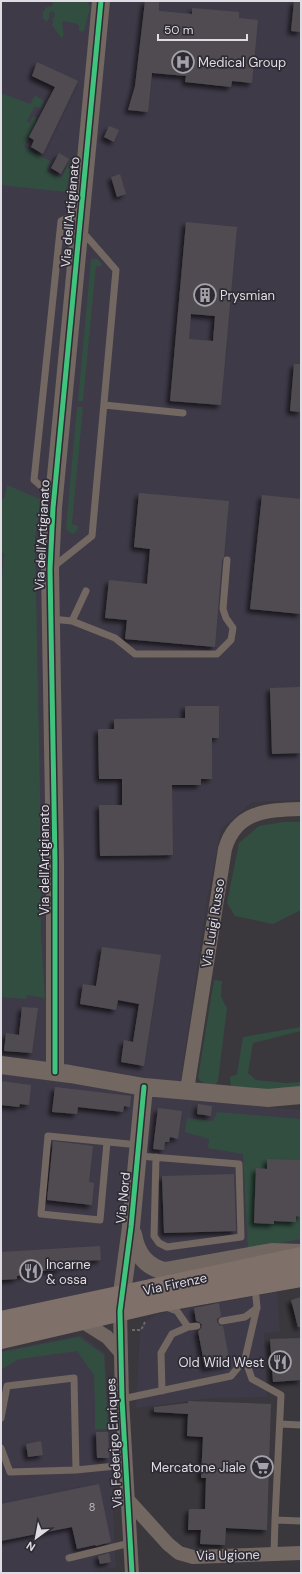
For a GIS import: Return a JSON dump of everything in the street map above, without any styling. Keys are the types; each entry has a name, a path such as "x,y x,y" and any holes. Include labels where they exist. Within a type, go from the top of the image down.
{"main road":[{"name":"Via Firenze","path":"1,1321 121,1303 301,1257"},
{"name":"Via Firenze","path":"1,1339 80,1320 121,1303 156,1303 301,1277"}],"street":[{"name":"Via dell'Artigianato","path":"55,1072 55,862 50,569 54,498 101,1"},
{"name":"Via Luigi Russo","path":"187,1090 225,849 228,839 237,826 249,817 258,813 272,810 301,809"},
{"path":"1,1065 55,1072 144,1087 268,1098 301,1095"},
{"name":"Via Nord","path":"121,1303 132,1227 146,1154 144,1087"},
{"name":"Via Firenze","path":"132,1227 134,1242 140,1255 153,1268 164,1271 272,1252 301,1253"},
{"name":"Via Federigo Enriques","path":"121,1303 122,1399 129,1501 131,1567"},
{"path":"80,1320 108,1337 121,1353"},
{"name":"Via Ugione","path":"129,1501 163,1539 180,1553 193,1557 301,1553"}],"lane":[{"path":"50,569 92,536 116,270 80,220"},
{"path":"104,405 183,413"},
{"path":"50,619 72,621 114,638 135,654 217,654 231,640 233,628 226,618 223,609 227,560"},
{"path":"72,621 86,591"},
{"path":"107,1142 100,1220 41,1214 48,1136 107,1142 146,1154 239,1164 241,1236 167,1248 159,1243 154,1236 146,1154"},
{"path":"122,1399 230,1376 245,1359 257,1308 254,1286"},
{"path":"156,1303 177,1311 188,1327"},
{"path":"222,1321 245,1317 257,1308"},
{"path":"162,1391 161,1353 172,1334 188,1327 197,1326"},
{"path":"245,1359 252,1379 281,1395 274,1554"},
{"path":"1,1418 7,1386 74,1378 76,1470"},
{"path":"280,1424 301,1425"},
{"path":"1,1448 10,1472 76,1470 126,1465"},
{"path":"269,1468 278,1469"},
{"path":"275,1520 301,1520"},
{"path":"69,1558 130,1543"}],"shaded area":[{"path":"1,1 301,1 301,800 252,802 221,829 207,901 178,1099 301,1110 301,1251 1,1313"},
{"path":"277,1292 280,1332 264,1333 267,1397 212,1398 136,1408 140,1330 145,1322 157,1314"},
{"path":"81,1335 105,1353 116,1567 90,1573 1,1573 1,1351"}],"green space":[{"path":"51,1 87,1 90,8 84,31 81,32 79,30 79,26 75,23 63,21 63,37 61,37 52,25 52,19 55,16 54,12 51,11 47,22 43,19 43,12 47,7 52,6 53,3"},
{"path":"1,93 30,104 35,95 44,101 41,109 35,106 27,121 30,123 33,116 37,118 24,147 50,161 47,171 61,178 68,164 71,166 66,192 1,185"},
{"path":"91,259 98,259 102,264 101,266 96,266 83,401 78,401"},
{"path":"77,407 83,407 72,524 78,526 77,531 73,534 66,528"},
{"path":"7,485 42,500 43,503 40,503 35,538 41,937 45,998 27,995 26,999 1,997 1,590 4,553 1,553 1,499 4,499"},
{"path":"283,822 301,822 301,910 273,924 235,916 227,903 239,843 259,826"},
{"path":"214,980 222,981 221,997 227,1008 218,1081 216,1084 208,1084 202,1082 198,1078"},
{"path":"301,1027 301,1031 253,1043 248,1073 256,1080 286,1083 301,1082 301,1090 287,1092 231,1087 230,1077 237,1074 243,1037"},
{"path":"217,1112 301,1119 301,1160 267,1159 267,1169 256,1168 254,1223 274,1224 274,1221 296,1222 296,1216 301,1217 301,1239 248,1249 243,1154 208,1148 209,1139 185,1132 187,1118 213,1121"},
{"path":"79,1337 104,1355 108,1429 95,1429 94,1375 77,1351 19,1359 2,1369 1,1372 1,1352"}],"building":[{"path":"145,1 159,1 159,11 192,14 192,8 239,12 239,18 258,20 252,83 232,81 231,87 185,82 186,76 152,73 148,112 128,110 135,86"},
{"path":"294,1 301,1 301,32 291,31"},
{"path":"37,62 78,81 43,154 31,147 34,140 29,137 55,87 32,76"},
{"path":"109,126 119,130 114,142 104,137"},
{"path":"59,153 69,159 61,174 51,168"},
{"path":"120,174 126,194 117,197 111,177"},
{"name":"Prysmian","path":"186,222 237,227 221,405 170,401","holes":["191,314 215,316 213,341 189,339"]},
{"name":"Prysmian","path":"294,364 301,364 301,412 290,411"},
{"path":"139,493 229,501 224,557 222,560 215,647 125,639 127,620 105,618 109,580 147,584 150,549 134,547"},
{"path":"262,495 301,499 301,614 250,609"},
{"path":"300,687 301,753 272,754 270,688"},
{"path":"185,706 219,706 219,738 212,738 212,779 201,779 201,785 172,785 173,855 100,856 99,805 122,805 122,779 99,779 98,729 114,729 114,719 185,718"},
{"path":"102,947 161,955 144,1066 121,1062 124,1040 133,1042 139,1004 118,1000 116,1010 80,1004 83,984 96,986"},
{"path":"22,1007 38,1008 32,1053 4,1051 6,1033 19,1035"},
{"path":"1,1081 31,1085 29,1105 20,1104 19,1107 1,1105"},
{"path":"55,1087 131,1096 130,1107 124,1106 123,1112 78,1107 77,1114 52,1112"},
{"path":"198,1104 212,1106 211,1116 197,1114"},
{"path":"158,1108 182,1111 178,1139 170,1137 169,1142 165,1142 164,1150 153,1149"},
{"path":"53,1141 93,1146 89,1182 94,1183 92,1205 47,1200"},
{"path":"267,1159 301,1160 301,1217 296,1216 296,1222 274,1221 274,1224 254,1223 256,1168 267,1169"},
{"path":"234,1174 236,1231 164,1233 162,1176"},
{"path":"100,1246 101,1260 81,1261 81,1265 60,1266 60,1270 39,1271 39,1274 17,1276 17,1279 1,1280 1,1252"},
{"path":"301,1297 301,1327 298,1327 291,1300"},
{"path":"219,1303 221,1316 217,1319 217,1322 220,1326 223,1326 230,1364 205,1368 198,1331 202,1325 196,1321 194,1308"},
{"path":"301,1338 301,1380 273,1382 270,1339"},
{"path":"188,1401 271,1404 267,1530 226,1528 225,1545 200,1544 201,1530 188,1530 189,1509 205,1509 206,1478 201,1478 203,1437 187,1436 188,1414 154,1412 154,1407 188,1403"},
{"path":"96,1432 108,1432 109,1458 97,1458"},
{"path":"41,1441 43,1455 28,1457 26,1444"},
{"path":"99,1484 111,1542 77,1549 72,1527 1,1541 1,1504"},
{"path":"109,1553 111,1562 100,1564 98,1556"}],"cycle path":[{"path":"55,1072 55,862 50,569 53,508 101,1"},
{"path":"132,1573 122,1399 120,1311 131,1227 144,1087"}],"place":[{"name":"Medical Group","path":"183,62"},
{"name":"Prysmian","path":"205,295"},
{"name":"Incarne & ossa","path":"31,1271"},
{"name":"Old Wild West","path":"280,1362"},
{"name":"Mercatone Jiale","path":"262,1467"}]}
